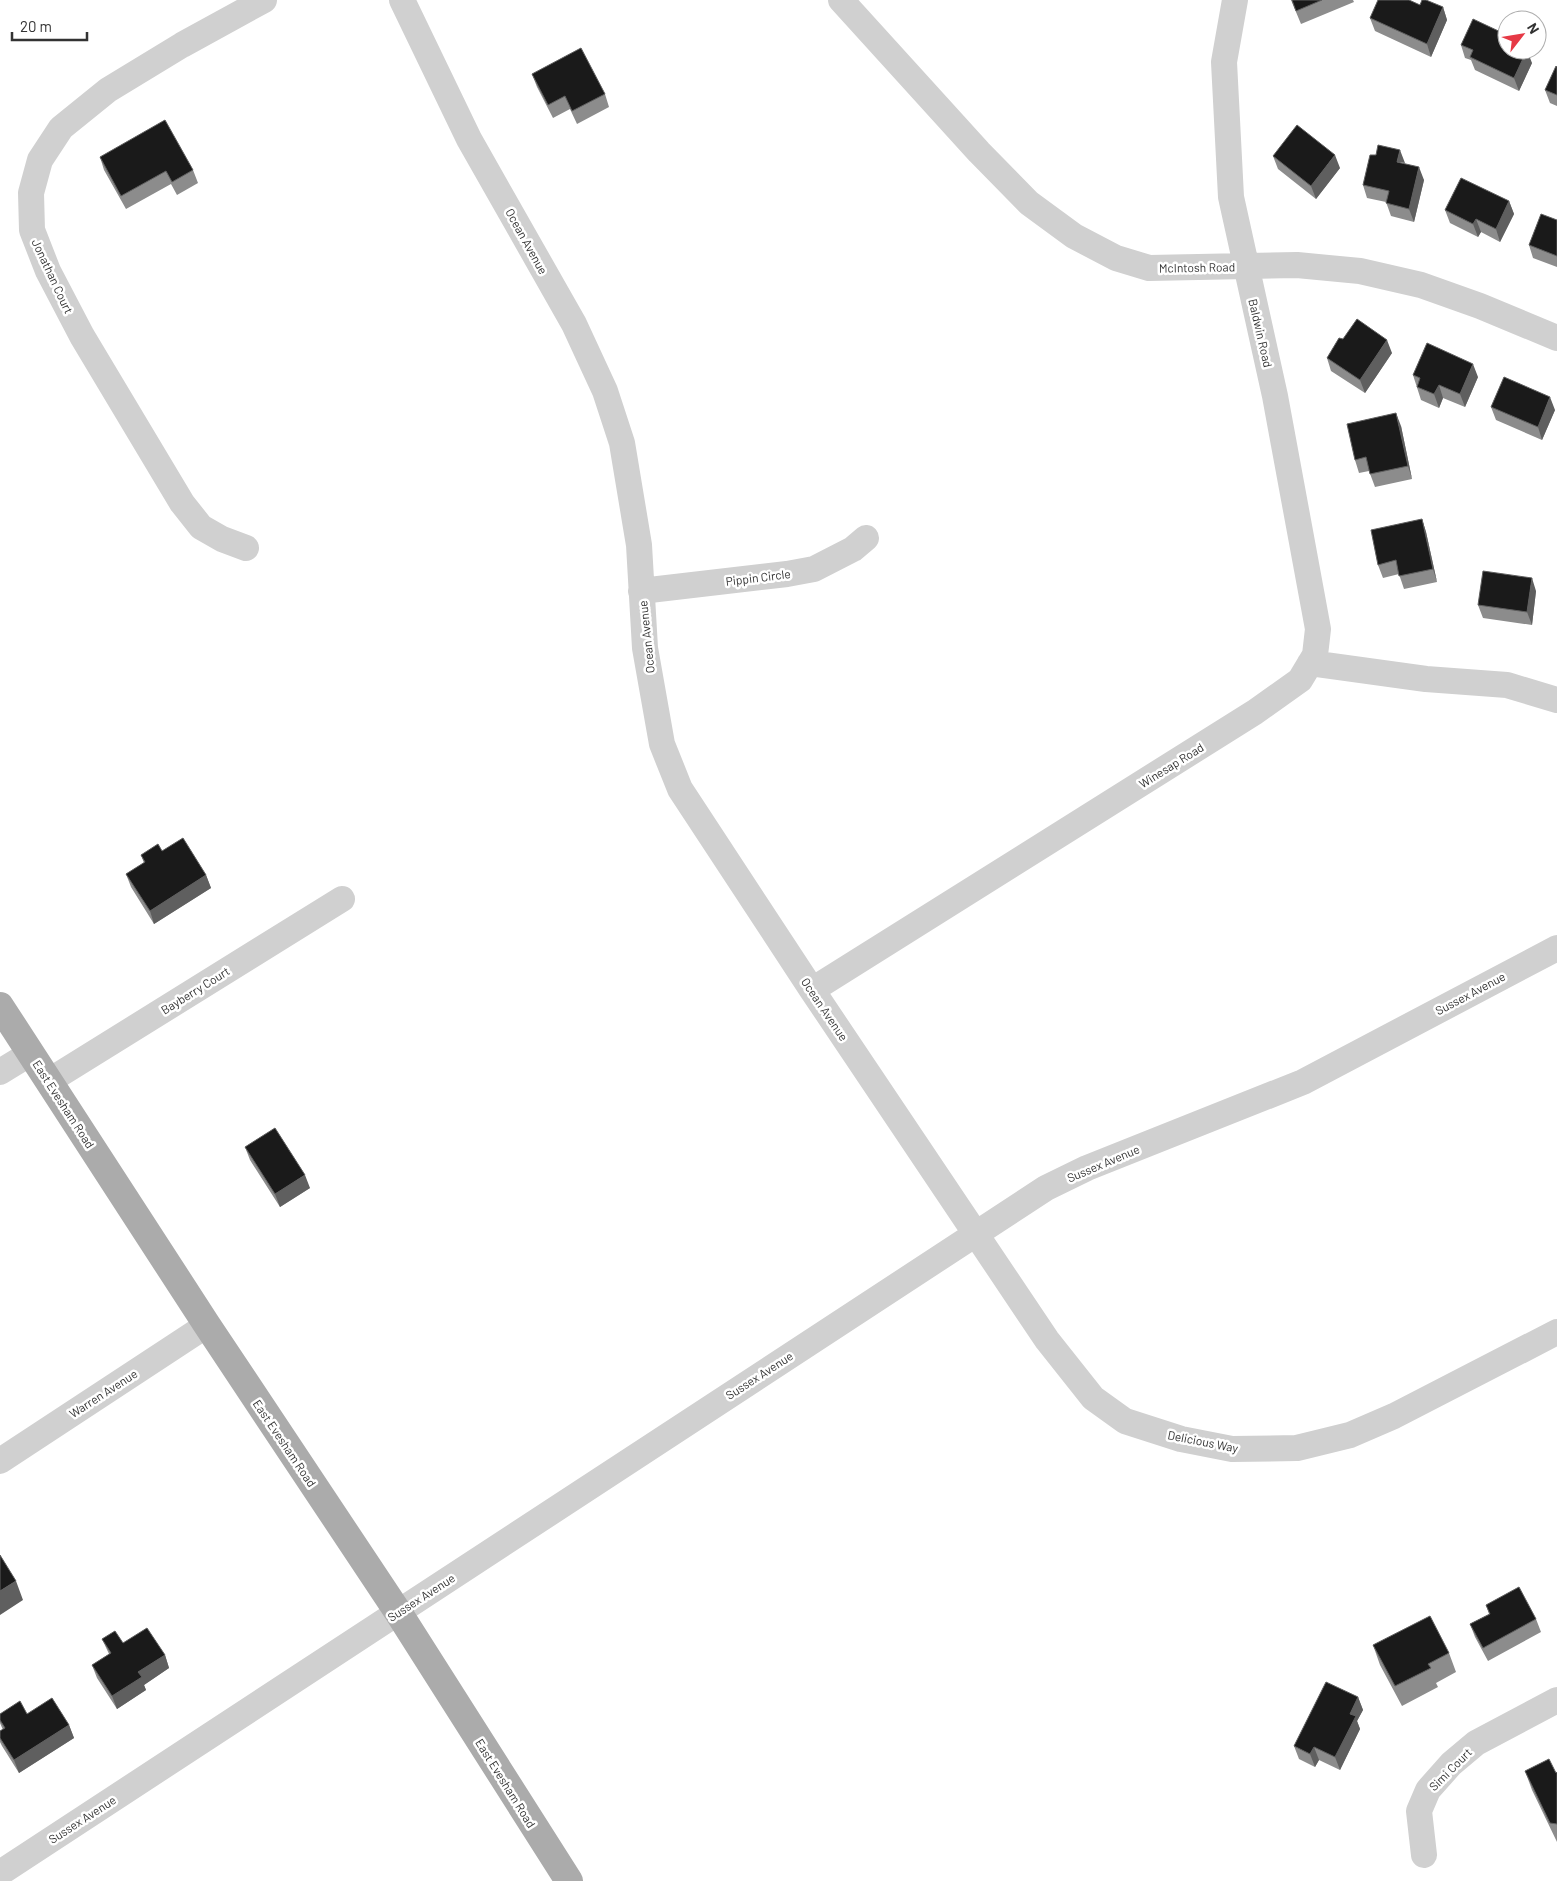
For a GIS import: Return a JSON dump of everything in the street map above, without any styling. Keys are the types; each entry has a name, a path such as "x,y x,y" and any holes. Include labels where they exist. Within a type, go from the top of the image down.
{"main road":[{"name":"East Evesham Road","path":"0,1006 207,1325 398,1612 568,1881"}],"street":[{"name":"Jonathan Court","path":"246,548 222,539 201,527 177,494 82,336 48,271 32,230 31,193 40,160 60,128 108,90 182,45 264,0"},
{"name":"Ocean Avenue","path":"402,0 469,139 574,324 605,391 622,443 639,545 645,648 662,744 680,789 976,1234"},
{"name":"McIntosh Road","path":"841,0 979,152 1029,203 1074,236 1116,258 1148,268 1297,265 1360,271 1421,285 1480,306 1557,338"},
{"name":"Baldwin Road","path":"1234,0 1224,62 1231,197 1275,396 1318,629 1315,655 1310,663"},
{"name":"Pippin Circle","path":"642,591 788,574 814,568 853,549 866,538"},
{"path":"1310,663 1426,678 1507,685 1557,700"},
{"name":"Winesap Road","path":"812,990 1255,712 1300,680 1310,663"},
{"name":"Bayberry Court","path":"49,1081 342,900"},
{"name":"Sussex Avenue","path":"0,1873 1046,1188 1086,1168 1302,1082 1557,948"},
{"path":"0,1072 31,1053"},
{"name":"Delicious Way","path":"976,1234 1047,1340 1093,1398 1125,1421 1181,1439 1232,1449 1297,1448 1350,1435 1394,1416 1557,1332"},
{"name":"Warren Avenue","path":"0,1461 207,1325"},
{"name":"Simi Court","path":"1424,1855 1419,1811 1428,1790 1451,1764 1476,1742 1557,1700"}],"building":[{"path":"1292,0 1322,0 1296,11"},
{"path":"1378,0 1409,0 1420,5 1422,0 1426,0 1443,7 1427,44 1370,18"},
{"path":"1473,19 1497,30 1497,60 1522,60 1514,78 1470,57 1473,50 1461,45"},
{"path":"581,48 605,94 572,111 565,96 548,105 532,74"},
{"path":"1557,67 1557,95 1545,90"},
{"path":"165,120 193,170 172,182 166,171 121,196 100,157"},
{"path":"1297,125 1335,155 1311,186 1273,156"},
{"path":"1378,145 1400,150 1397,162 1419,167 1409,209 1386,203 1389,191 1363,185 1370,155 1376,155"},
{"path":"1461,178 1509,201 1496,229 1476,219 1473,224 1445,210"},
{"path":"1541,214 1557,220 1557,256 1529,245"},
{"path":"1357,319 1387,340 1360,380 1327,358 1339,338 1343,339"},
{"path":"1427,343 1473,364 1460,394 1439,385 1434,394 1417,387 1420,378 1413,375"},
{"path":"1504,377 1550,397 1538,427 1491,407"},
{"path":"1396,413 1408,466 1370,474 1366,457 1355,460 1347,424"},
{"path":"1422,519 1433,569 1399,576 1396,560 1378,565 1371,530"},
{"path":"1483,571 1532,578 1527,612 1478,605"},
{"path":"183,838 206,875 150,911 126,874 145,862 141,855 158,844 162,851"},
{"path":"275,1128 305,1175 275,1194 245,1147"},
{"path":"0,1555 16,1581 0,1591"},
{"path":"1519,1587 1536,1619 1483,1648 1470,1624 1490,1614 1486,1605"},
{"path":"1430,1616 1449,1653 1428,1664 1431,1668 1395,1686 1373,1645"},
{"path":"147,1628 165,1655 138,1672 142,1677 112,1696 92,1665 111,1653 102,1639 115,1631 123,1643"},
{"path":"1326,1682 1358,1697 1350,1714 1356,1716 1335,1757 1314,1747 1310,1754 1294,1746"},
{"path":"52,1698 69,1725 14,1760 0,1738 0,1731 5,1728 0,1720 0,1714 20,1701 27,1714"},
{"path":"1549,1759 1557,1772 1557,1824 1550,1823 1525,1771"}]}
